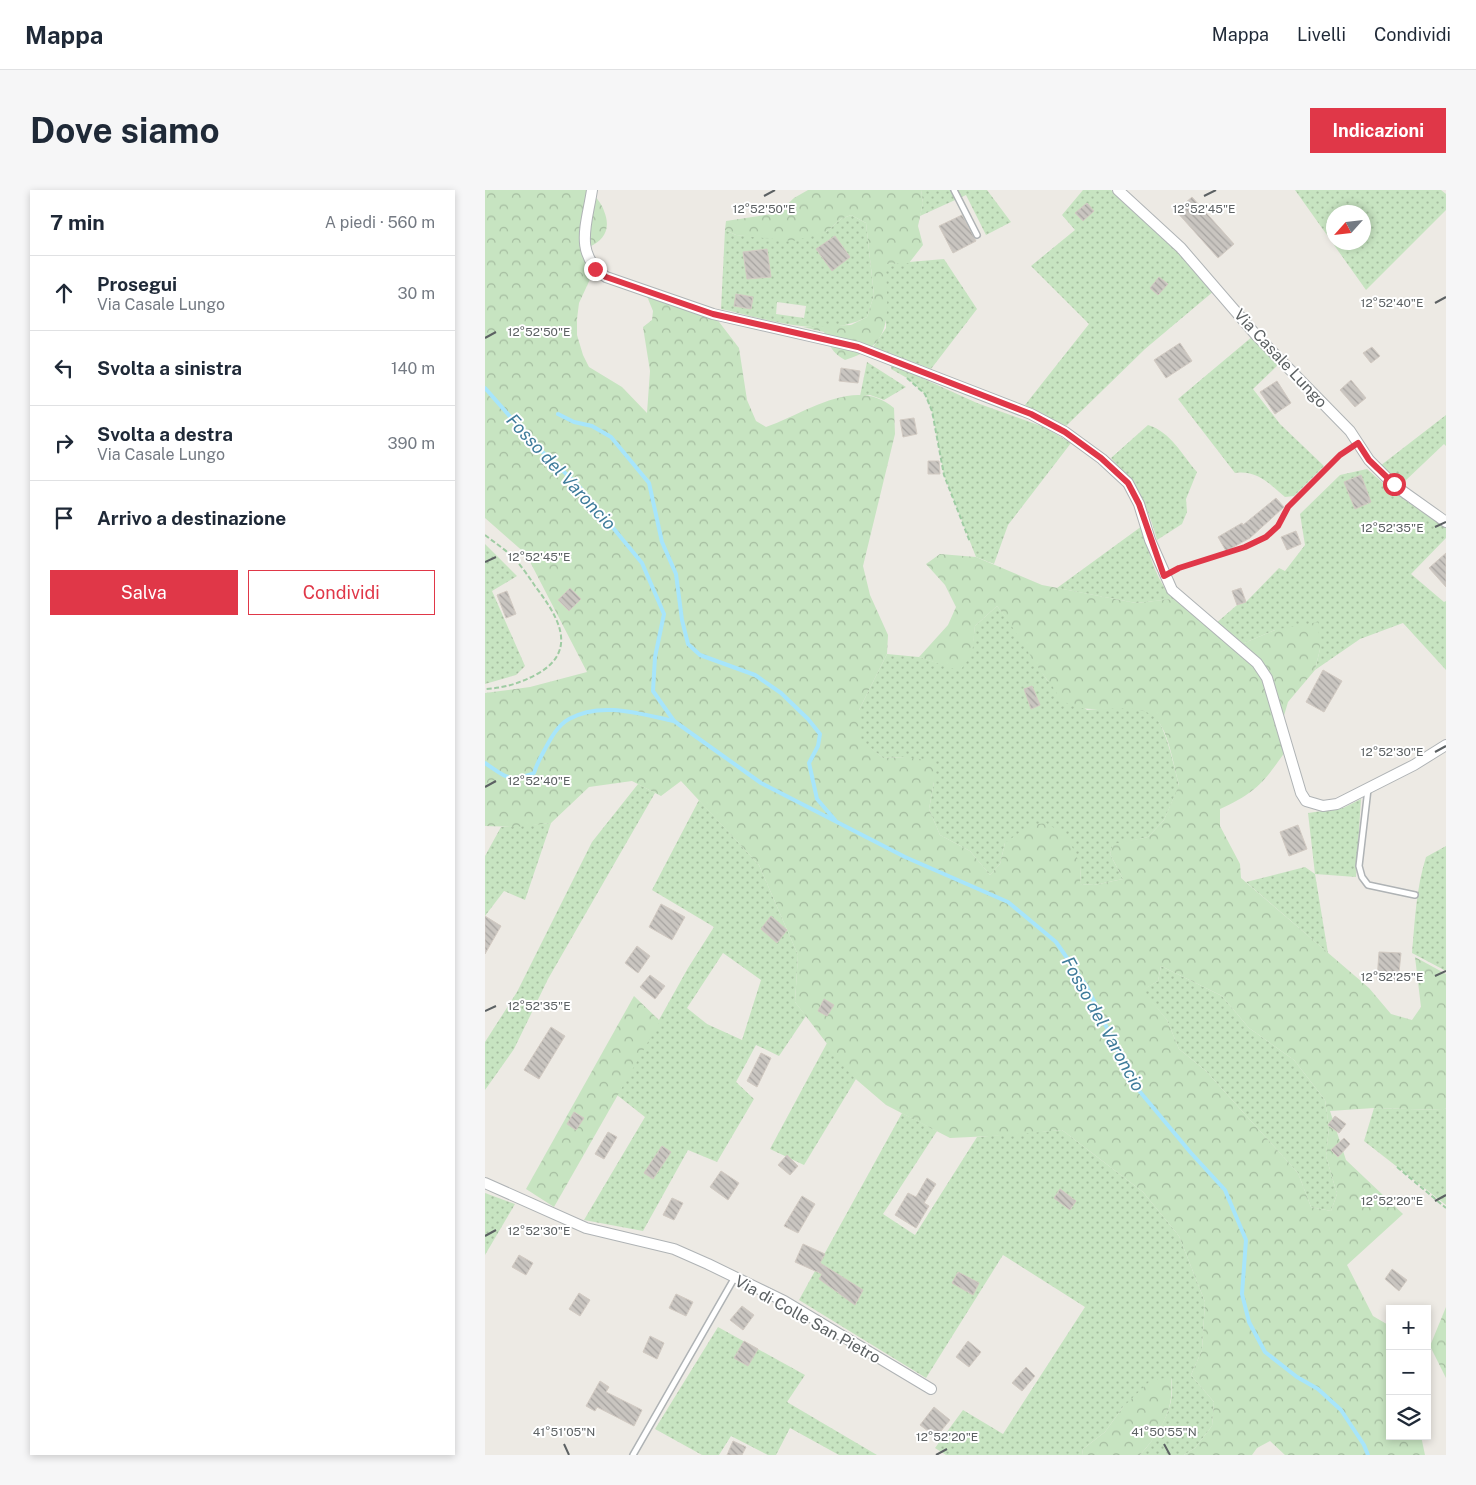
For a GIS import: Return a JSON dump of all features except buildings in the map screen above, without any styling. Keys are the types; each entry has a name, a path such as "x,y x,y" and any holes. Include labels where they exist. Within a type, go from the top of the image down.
{"street":[{"path":"592,190 585,241 587,257 595,269 606,277 713,314 858,347 1031,414 1065,432 1101,458 1128,483 1139,504 1164,576 1172,590 1257,663 1267,678 1301,793 1306,801 1323,806 1337,804 1414,765 1446,744"},
{"name":"Via Casale Lungo","path":"1118,190 1181,248 1255,335 1351,432 1369,460 1394,484 1446,522"},
{"name":"Via di Colle San Pietro","path":"485,1183 586,1228 674,1249 735,1277 784,1301 931,1389"}],"lane":[{"path":"954,190 977,235"},
{"path":"1368,789 1359,866 1362,877 1369,885 1415,895"},
{"path":"633,1455 735,1277"}],"path":[{"path":"907,378 925,394 932,411 944,475 970,542"},
{"path":"1164,576 1179,568 1245,547 1266,537 1278,526 1288,507 1340,455 1358,443"},
{"path":"485,535 515,560 546,601 560,628 562,643 559,654 545,669 519,684 485,690"},
{"path":"1397,1167 1446,1208"}],"green space":[{"path":"485,190 592,190 603,208 607,223 603,237 589,247 595,269 713,314 739,348 747,400 756,421 766,427 830,400 847,396 863,395 879,399 894,408 895,434 863,566 870,595 888,635 887,654 859,710 859,738 883,758 905,757 934,761 934,782 929,809 940,835 970,851 990,875 1000,864 1005,843 1030,825 1046,823 1067,836 1081,866 1080,884 1094,885 1123,879 1110,854 1113,844 1148,837 1164,820 1179,785 1166,737 1160,724 1152,715 1142,710 1088,709 1076,707 1065,702 1038,667 997,606 975,626 972,654 960,671 919,657 948,625 956,607 945,585 926,564 940,554 976,557 1042,585 1136,603 1181,598 1237,646 1275,630 1318,622 1320,649 1315,670 1288,702 1281,726 1287,749 1259,785 1243,797 1220,809 1220,826 1240,864 1241,878 1369,988 1391,1014 1412,1020 1421,1007 1415,957 1446,974 1446,1108 1443,1110 1374,1108 1330,1111 1346,1160 1403,1214 1347,1265 1373,1316 1386,1324 1386,1440 1422,1440 1425,1455 1285,1455 1270,1441 1257,1448 1252,1455 1184,1455 1195,1448 1212,1426 1214,1402 1191,1375 1202,1350 1205,1302 1179,1236 1143,1192 1062,1130 950,1138 886,1105 851,1075 795,1002 798,955 759,865 681,781 661,796 632,781 589,787 551,823 515,827 485,826 485,693 530,687 587,672 526,554 485,518","holes":["592,275 646,294 653,311 652,320 643,327 650,371 647,413 622,387 589,367 577,335 579,303","1161,966 1222,996 1249,1028 1294,1060 1325,1100 1329,1127 1326,1156 1337,1194 1331,1211 1311,1207 1298,1173 1206,1071 1179,1049 1167,1020 1143,990 1158,981"]},
{"path":"808,190 921,190 923,203 918,226 923,245 909,263 886,264 887,310 881,335 874,345 862,353 845,360 831,348 824,332 803,327 851,325 867,317 874,295 866,223 851,215 841,219 826,232 793,241 736,235 725,230 726,221 778,213 794,198"},
{"path":"921,190 987,190 1011,222 986,235 966,195 920,216 923,203"},
{"path":"1083,190 1111,190 1163,236 1214,291 1145,349 1066,426 1025,405 1089,324 1031,266 1075,230 1062,215"},
{"path":"1295,190 1441,190 1446,194 1446,210 1366,290 1338,250 1371,250 1371,205 1326,205 1326,234"},
{"path":"851,215 866,223 874,295 867,317 850,324 833,327 814,327 776,322 721,309 725,230 736,235 764,237 826,232 841,219","holes":["777,302 806,306 804,318 776,314"]},
{"path":"944,259 977,309 931,369 873,347 886,328 886,264"},
{"path":"1253,336 1280,363 1253,389 1280,424 1324,466 1294,496 1285,497 1257,476 1235,473 1178,399"},
{"path":"867,362 906,387 884,400 870,395 860,396"},
{"path":"891,364 977,403 1044,427 1071,443 1008,525 994,564 976,557 944,475 932,411 925,394 907,378 891,369"},
{"path":"1446,415 1446,446 1444,444 1404,482 1380,466"},
{"path":"1148,425 1170,438 1197,472 1186,499 1187,512 1182,524 1157,540 1140,496 1111,458"},
{"path":"1367,469 1392,491 1446,526 1446,538 1411,574 1444,602 1446,601 1446,670 1403,623 1360,639 1315,670 1320,649 1275,630 1237,646 1214,625 1237,605 1246,602 1279,568 1285,571 1305,545 1300,514 1340,475"},
{"path":"1142,526 1157,574 1174,599 1136,603 1057,588"},
{"path":"485,544 517,576 492,591 525,666 516,675 485,684"},
{"path":"997,606 1012,625 1047,680 1087,710 1120,707 1137,709 1152,714 1157,718 1161,726 1169,747 1179,786 1164,820 1148,837 1113,845 1110,854 1123,879 1094,885 1080,884 1081,866 1005,843 1000,864 990,875 970,851 940,835 929,809 934,782 905,757 883,758 859,739 859,710 887,654 919,657 960,670 972,650 975,626"},
{"path":"638,784 655,793 548,979 514,1049 485,1090 485,1042 517,992 592,842"},
{"path":"1361,799 1356,877 1315,874 1308,813 1343,808"},
{"path":"699,800 759,865 798,955 795,1002 806,1016 779,1056 756,1045 736,1082 754,1099 717,1162 688,1150 643,1231 584,1220 645,1117 617,1095 688,968 714,927 652,890","holes":["723,953 761,980 742,1040 707,1024 687,1008"]},
{"path":"551,823 525,900 504,891 485,916 485,856 501,827"},
{"path":"1446,846 1446,971 1412,953 1418,893 1426,857"},
{"path":"1305,867 1315,874 1328,953 1246,882"},
{"path":"1161,966 1222,996 1249,1028 1294,1060 1325,1100 1329,1127 1326,1156 1337,1194 1331,1211 1311,1207 1298,1173 1206,1071 1179,1049 1167,1020 1142,990 1158,981"},
{"path":"634,996 660,1021 554,1207 526,1189"},
{"path":"827,1043 856,1079 804,1165 770,1149"},
{"path":"1374,1108 1442,1110 1446,1108 1446,1205 1364,1141"},
{"path":"902,1113 937,1131 883,1214 915,1235 977,1137 1062,1130 1143,1192 1179,1236 1205,1302 1202,1350 1191,1375 1214,1402 1212,1426 1195,1448 1184,1455 1140,1455 1160,1429 1169,1409 1172,1388 1171,1377 1123,1407 1105,1432 1083,1449 1082,1455 946,1455 935,1448 963,1410 1003,1434 1085,1307 1003,1255 926,1378 799,1300"},
{"path":"485,1193 515,1204 485,1255"},
{"path":"1446,1307 1446,1378 1431,1348 1431,1344"},
{"path":"718,1327 805,1375 787,1402 877,1455 839,1455 790,1428 776,1455 768,1455 731,1436 719,1455 702,1455 655,1429"},
{"path":"1171,1377 1171,1399 1165,1419 1154,1438 1140,1455 1082,1455 1083,1449 1105,1432 1123,1407 1150,1381"}],"waterway":[{"name":"Fosso del Varoncio","path":"485,388 535,445 577,484 642,563 664,614 655,657 653,691 674,721 761,783 905,857 1008,902 1056,942 1087,987 1136,1087 1191,1153 1225,1190 1246,1240 1242,1294 1249,1322 1265,1352 1297,1377 1318,1389 1341,1410 1364,1445 1368,1455"},
{"name":"Fosso del Varoncio","path":"558,414 574,422 592,426 611,437 649,483 662,542 676,574 682,620 688,644 700,655 755,675 781,693 808,719 820,734 818,746 809,763 817,799 835,820"},
{"name":"Fosso del Varoncio","path":"485,763 508,777 518,778 534,773 539,760 561,725 569,719 594,711 621,711 674,721"}],"route":[{"path":"595,269 606,277 713,314 858,347 1031,414 1065,432 1101,458 1128,483 1139,504 1164,576 1179,568 1245,547 1266,537 1278,526 1288,507 1340,455 1358,443 1369,460 1394,484"}]}
